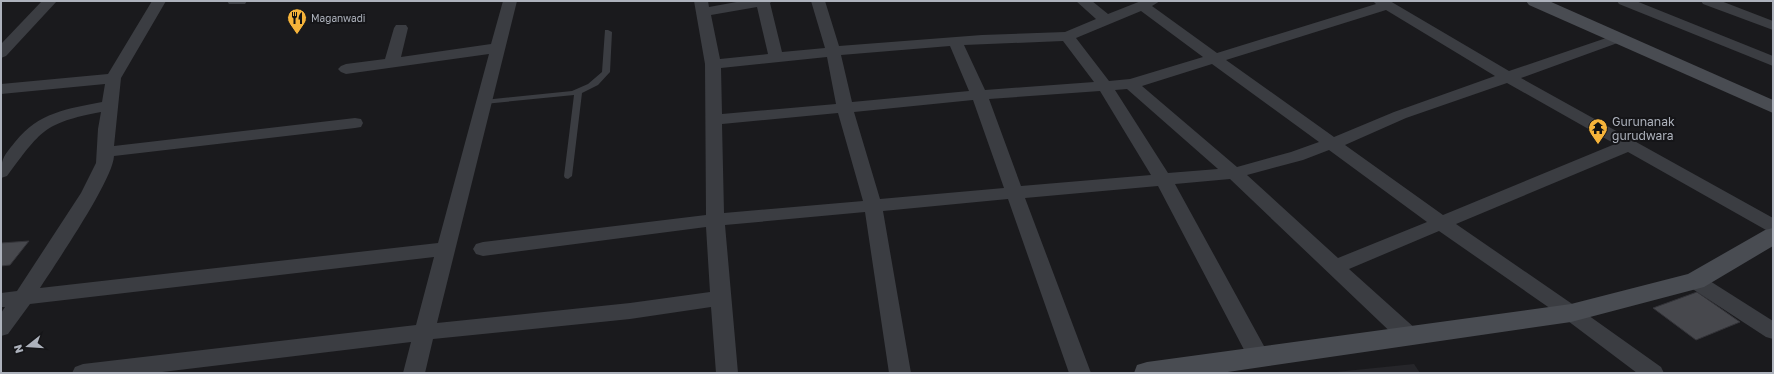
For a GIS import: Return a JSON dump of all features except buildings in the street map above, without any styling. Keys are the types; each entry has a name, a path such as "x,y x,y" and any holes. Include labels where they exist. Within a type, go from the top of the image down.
{"street":[{"path":"1,53 8,40 50,1"},
{"path":"1,328 24,297 90,193 104,162 112,78 159,1"},
{"path":"234,1 240,1"},
{"path":"414,373 510,1"},
{"path":"727,373 715,220 713,64 702,7 764,1 776,57"},
{"path":"818,1 834,52 845,108 873,205 900,373"},
{"path":"1083,1 1106,20"},
{"path":"1537,1 1773,107"},
{"path":"1624,1 1773,61"},
{"path":"1708,1 1773,26"},
{"path":"713,64 955,41 1067,36 1148,3 1215,58 1332,144 1441,223 1571,313 1653,373"},
{"path":"714,120 979,95 1131,84 1384,3 1508,77 1773,226"},
{"path":"392,63 401,28"},
{"path":"1067,36 1105,86 1163,179 1259,357"},
{"path":"483,249 715,220 1234,173 1332,144 1400,115 1618,38"},
{"path":"955,41 979,95 1016,192 1080,373"},
{"path":"346,69 498,48"},
{"path":"1,89 112,78"},
{"path":"1131,84 1234,173 1409,336"},
{"path":"1,172 9,154 42,124 63,116 110,105"},
{"path":"105,152 355,123"},
{"path":"1335,267 1629,144"},
{"path":"1147,373 1571,313 1695,281 1773,236"},
{"path":"1,300 446,249"},
{"path":"1695,281 1773,331"},
{"path":"84,373 425,332 630,311 721,298"}],"lane":[{"path":"484,102 578,92 603,77 606,72 608,32"},
{"path":"568,176 578,92"}],"shaded area":[{"path":"1414,364 1420,373 1326,373"}],"place":[{"name":"Maganwadi","path":"297,35"},
{"name":"Gurunanak gurudwara","path":"1598,145"}]}
